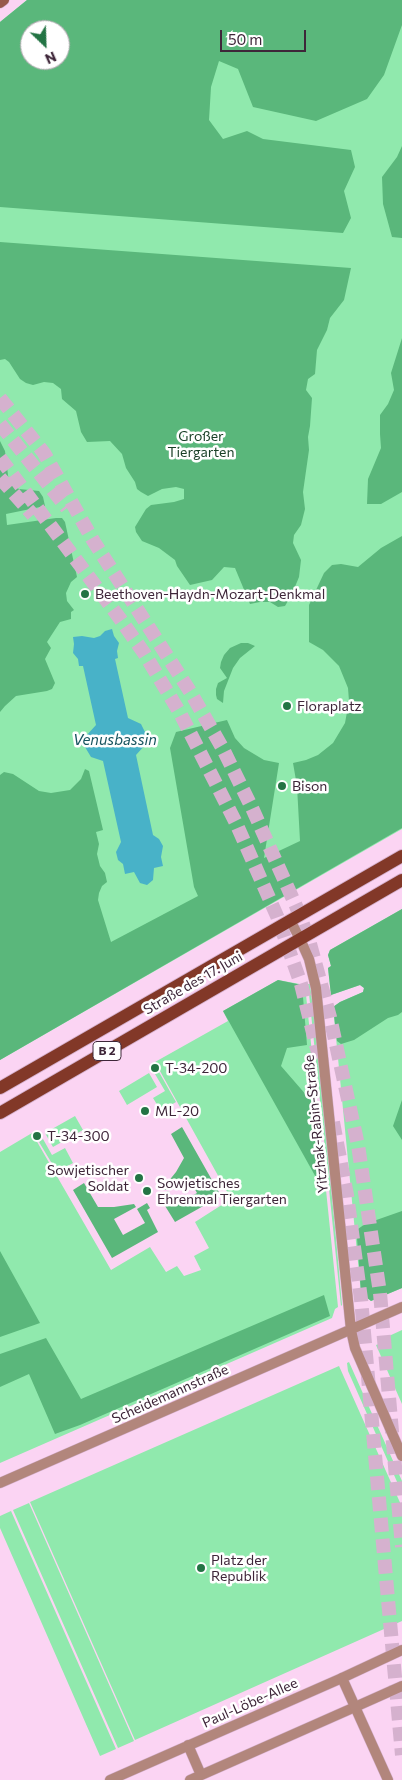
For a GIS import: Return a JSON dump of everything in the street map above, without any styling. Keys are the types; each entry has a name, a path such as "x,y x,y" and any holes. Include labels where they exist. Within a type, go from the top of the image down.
{"main road":[{"path":"0,3 4,0"},
{"name":"Straße des 17. Juni","path":"0,1088 402,856"},
{"name":"Straße des 17. Juni","path":"0,1112 402,880"}],"street":[{"name":"Yitzhak-Rabin-Straße","path":"290,920 309,959 316,988 351,1330 355,1348 402,1456"},
{"name":"Scheidemannstraße","path":"0,1483 402,1307"},
{"name":"Paul-Löbe-Allee","path":"110,1780 402,1650"},
{"path":"342,1678 388,1780"},
{"path":"190,1780 402,1686"},
{"path":"188,1745 201,1775"}],"green space":[{"name":"Großer Tiergarten","path":"27,0 402,0 402,829 0,1060 0,22"},
{"path":"27,0 402,0 402,25 384,75 367,99 316,121 253,107 238,69 219,61 211,87 209,120 223,139 247,131 263,139 351,150 355,167 344,191 351,218 343,233 0,207 0,22"},
{"path":"402,146 402,238 392,237 383,204 382,177 397,157"},
{"path":"0,242 351,268 344,300 330,318 327,330 317,350 315,374 308,379 306,390 312,398 308,437 309,450 303,492 305,509 301,525 294,535 293,543 301,560 299,577 285,606 278,607 270,602 250,604 235,568 224,567 212,580 190,585 175,560 159,548 142,541 135,527 146,509 151,505 184,499 184,489 176,487 162,489 148,496 141,492 137,489 126,468 122,454 110,441 87,442 81,432 76,411 62,399 61,389 53,383 44,382 33,385 26,383 20,379 9,362 5,359 0,360"},
{"path":"402,338 402,492 381,504 367,504 368,479 381,448 380,415 388,404 394,390 391,373"},
{"path":"0,441 5,451 9,483 19,489 39,491 45,506 6,514 7,525 62,518 65,522 77,577 71,582 66,593 67,601 74,610 71,612 71,619 60,622 47,642 51,648 45,659 55,683 52,689 16,696 0,712"},
{"path":"402,536 402,828 0,1060 0,775 4,772 13,774 39,791 51,793 70,790 81,779 85,769 89,771 103,830 96,832 99,844 97,854 107,882 102,886 98,900 111,942 198,896 194,887 170,748 176,732 227,720 235,738 244,748 264,760 279,763 264,858 300,841 297,786 293,763 318,755 333,743 345,723 349,701 348,688 339,666 323,650 309,642 309,605 324,573 332,565 341,564 358,567 381,548"},
{"path":"241,643 255,646 240,658 233,668 224,691 223,703 217,699 216,695 218,683 227,678 220,668 221,662 230,648"},
{"path":"402,909 402,1288 371,1301 361,1293 333,1007 363,992 364,988 360,985 331,995 328,968 331,966 328,955 330,950"},
{"path":"402,909 402,1012 388,1018 354,1040 341,1044 337,1041 333,1007 363,992 364,988 360,985 331,995 328,968 331,966 328,955 330,950"},
{"path":"278,980 305,985 338,1307 335,1309 332,1318 0,1463 0,1152 32,1133 111,1270 150,1247 166,1272 177,1266 184,1276 201,1270 194,1256 209,1248 195,1222 231,1199 155,1062 228,1021 223,1011"},
{"path":"278,980 302,985 307,1045 287,1048 281,1066 314,1104 322,1181 318,1181 223,1011"},
{"path":"308,984 310,984 315,1024 341,1306"},
{"path":"159,1072 176,1102 161,1111 153,1098 165,1091 155,1074"},
{"path":"149,1073 157,1087 127,1105 119,1091"},
{"path":"402,1100 402,1140 393,1126"},
{"path":"75,1116 83,1130 53,1147 45,1133"},
{"path":"182,1127 221,1196 175,1222 162,1201 158,1203 156,1198 168,1191 176,1205 197,1193 188,1177 165,1190 163,1188 184,1158 171,1134"},
{"path":"43,1139 52,1155 65,1148 73,1163 57,1172 39,1142"},
{"path":"84,1183 98,1207 134,1204 136,1207 114,1219 123,1235 145,1223 137,1209 147,1203 150,1208 147,1210 158,1232 112,1258 73,1190"},
{"path":"402,1211 402,1288 371,1301 361,1293 358,1229 365,1224"},
{"path":"0,1251 40,1323 0,1337"},
{"path":"324,1295 330,1316 80,1425 55,1434 29,1374 0,1387 0,1354 46,1338 81,1399"},
{"path":"402,1330 402,1404 376,1345 379,1344 378,1341"},
{"path":"349,1362 402,1481 402,1493 348,1371 347,1363"},
{"name":"Platz der Republik","path":"339,1366 402,1507 402,1621 135,1740 30,1502"},
{"path":"29,1503 134,1741 118,1748 13,1510"},
{"path":"11,1511 116,1749 100,1756 0,1528 0,1516"}],"water":[{"name":"Venusbassin","path":"112,629 119,643 118,658 115,659 128,718 141,724 146,734 145,745 136,755 153,835 159,839 163,846 161,857 163,866 154,868 153,880 147,885 140,883 134,872 125,874 123,864 118,860 116,852 121,842 103,761 91,757 85,747 86,736 96,725 83,666 79,666 78,659 73,653 73,637 94,638"}],"tunnel":[{"path":"0,398 44,453 94,542 191,693 223,749 252,808 296,906 309,940 330,1017 358,1145 380,1293 402,1547"},
{"path":"0,424 67,508"},
{"path":"0,458 121,620 144,653 180,713 236,823 277,916 301,984 321,1065"},
{"path":"0,478 33,515"},
{"path":"333,1122 347,1195 361,1299 402,1755"}],"place":[{"name":"Beethoven-Haydn-Mozart-Denkmal","path":"85,594"},
{"name":"Floraplatz","path":"287,706"},
{"name":"Bison","path":"282,786"},
{"name":"T-34-200","path":"155,1068"},
{"name":"ML-20","path":"145,1111"},
{"name":"T-34-300","path":"37,1136"},
{"name":"Sowjetischer Soldat","path":"139,1178"},
{"name":"Sowjetisches Ehrenmal Tiergarten","path":"147,1191"},
{"name":"Platz der Republik","path":"201,1568"}]}
